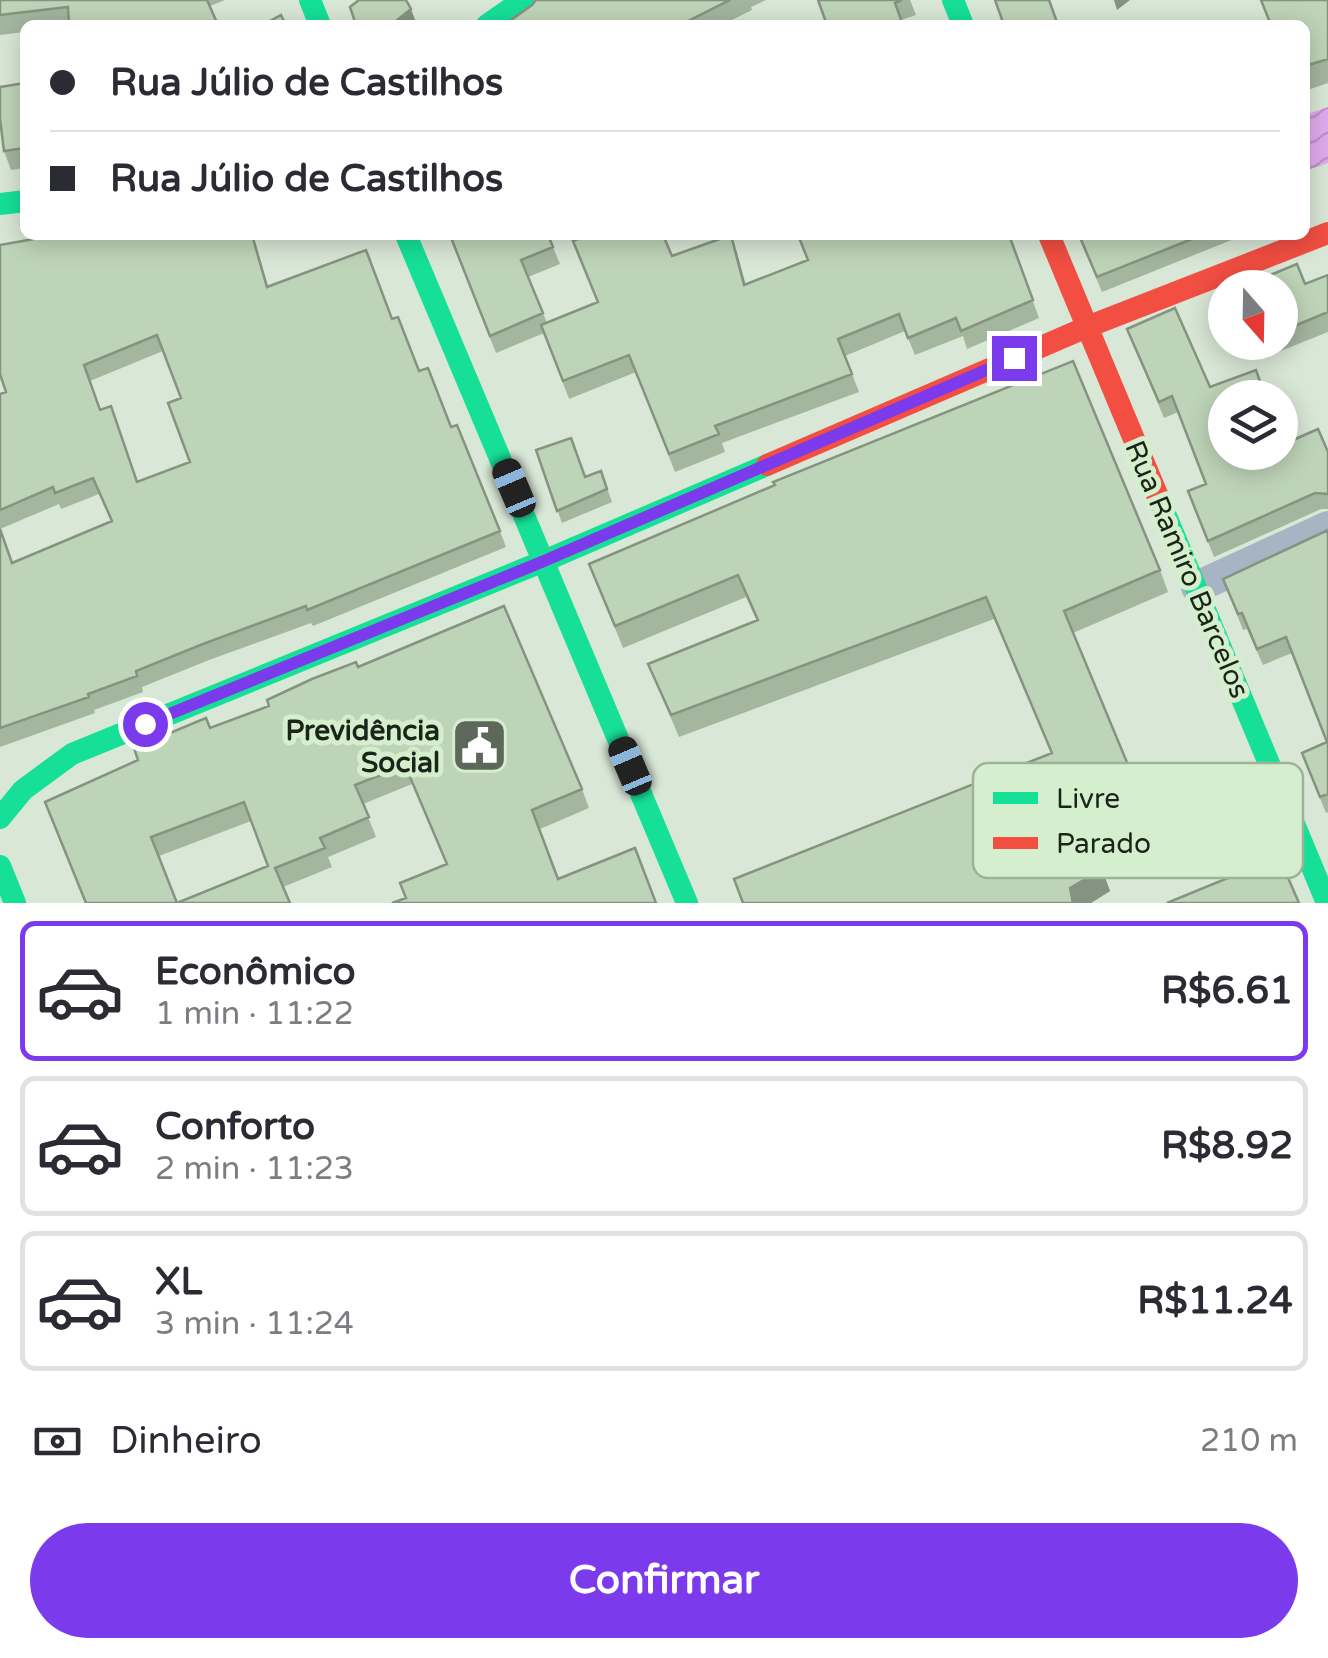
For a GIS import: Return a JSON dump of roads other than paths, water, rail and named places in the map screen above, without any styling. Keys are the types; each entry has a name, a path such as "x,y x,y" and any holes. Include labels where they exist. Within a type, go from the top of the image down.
{"main road":[{"path":"494,20 523,0"},
{"path":"16,768 72,754 544,561 1087,327 1328,233"},
{"path":"408,240 687,903"},
{"name":"Rua Ramiro Barcelos","path":"1051,240 1269,763"},
{"path":"0,818 24,790 72,754"},
{"name":"Rua Ramiro Barcelos","path":"1303,845 1327,903"},
{"path":"0,866 14,903"}],"street":[{"path":"1197,587 1328,527"}],"water":[{"path":"1328,107 1328,163 1310,169 1310,113"}],"place":[{"name":"Previdência Social","path":"479,746"}]}
